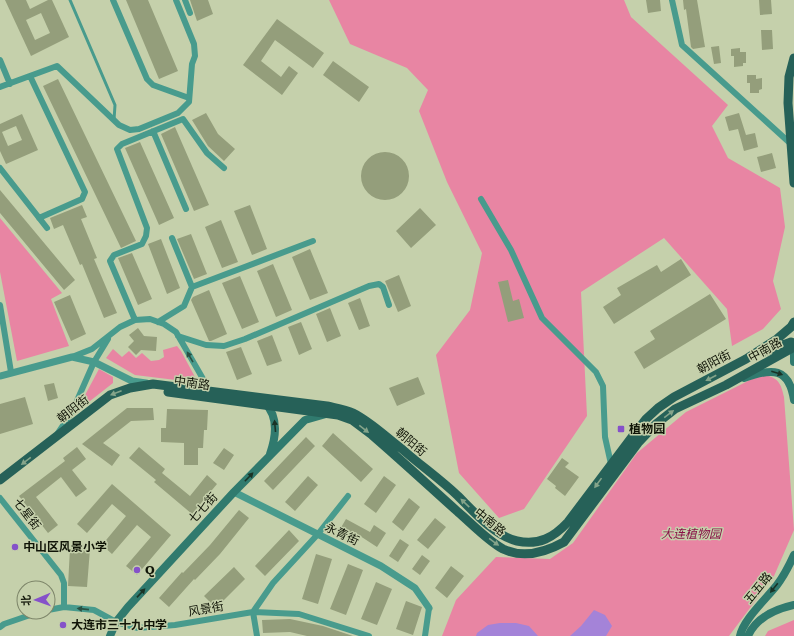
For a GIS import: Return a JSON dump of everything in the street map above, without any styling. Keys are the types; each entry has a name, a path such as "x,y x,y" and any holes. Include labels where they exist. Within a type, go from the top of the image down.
{"main road":[{"path":"794,58 789,77 788,103 794,182"},
{"path":"746,359 777,339 791,327 794,322"},
{"path":"746,359 791,342 794,343"},
{"path":"794,347 794,362"},
{"name":"中南路","path":"153,384 164,392 338,415 352,420 483,534 504,549 520,553 533,554 550,550 564,542 638,443 656,424 674,409 726,384 794,347"},
{"name":"朝阳街","path":"0,480 110,395 130,388 153,384 343,409 362,418 453,492 495,530 516,541 527,543 539,542 558,533 568,522 646,419 658,408 674,397 746,359"},
{"path":"726,384 759,373 772,371 782,374 788,380 794,400"},
{"path":"261,398 268,406 274,418 276,428 273,446 269,456"},
{"name":"七七街","path":"110,636 116,622 128,607 269,456 305,420 320,415 329,414"},
{"name":"五五路","path":"740,636 741,629 747,620 785,574 794,555"},
{"name":"五五路","path":"748,636 751,629 766,615 794,605"}],"street":[{"path":"113,0 147,79 153,85 189,98"},
{"path":"0,87 57,66 119,125 130,130 139,129 178,113 189,102 192,64 195,56 194,44 176,0"},
{"path":"185,0 190,13"},
{"path":"672,0 682,46 791,144"},
{"path":"0,60 10,84"},
{"path":"30,76 85,192 82,199 39,218"},
{"path":"135,320 110,261 114,255 142,244 146,236 147,228 117,149 122,144 183,119 207,153 224,168"},
{"path":"153,131 186,209"},
{"path":"0,168 47,228"},
{"path":"481,199 511,250 542,318 596,372 603,386 605,437 611,464"},
{"path":"158,322 184,306 192,287 172,238"},
{"path":"192,287 313,241"},
{"path":"178,336 206,345 224,346 245,339 369,286 379,284 383,287 389,305"},
{"path":"0,305 11,372"},
{"path":"0,376 72,357 92,349 120,327 135,320 150,319 164,324 176,332 210,391"},
{"path":"52,441 72,412 94,362 110,336"},
{"path":"72,357 94,362 132,381 153,384"},
{"name":"永青街","path":"234,492 382,566 415,588 429,608"},
{"path":"257,636 252,612 273,583 318,534 348,496"},
{"name":"七星街","path":"0,498 61,575 64,583 64,607"},
{"name":"风景街","path":"56,608 64,607 94,610 116,622 138,628 175,625 252,612 299,614 369,636"},
{"path":"425,636 429,608"},
{"path":"0,627 16,620"}],"lane":[{"path":"70,0 115,104 114,120"}],"green space":[{"path":"329,0 624,0 631,17 728,105 712,126 728,158 780,188 785,227 773,281 781,309 763,329 732,346 727,309 664,238 581,292 587,416 524,509 499,518 459,473 436,355 470,310 482,253 447,182 419,111 428,90 407,68 350,44"},
{"path":"0,218 62,293 51,299 69,346 17,361 0,272"},
{"path":"177,346 195,377 184,381 135,375 106,358 113,349 122,357 129,351 136,358 142,353 151,361 159,360 164,357 163,350"},
{"path":"99,369 113,377 113,383 76,412"},
{"name":"大连植物园","path":"763,375 772,377 780,384 784,397 794,530 774,576 729,636 442,636 456,600 496,557 550,559 573,543 637,453 686,412"},
{"path":"794,620 794,636 765,636 768,631"}],"shaded area":[{"path":"594,610 605,615 612,626 606,636 570,636 581,626"},
{"path":"516,623 529,626 538,636 476,636 477,633 488,625"}],"building":[{"path":"5,0 26,0 30,9 48,0 52,0 69,37 31,56","holes":["41,13 50,33 35,40 26,20"]},
{"path":"126,0 148,0 178,71 159,79"},
{"path":"190,0 208,0 213,14 197,21"},
{"path":"646,0 660,0 661,11 648,13"},
{"path":"683,0 697,0 705,47 693,49 691,47 686,9 684,10"},
{"path":"759,0 771,0 772,14 760,15"},
{"path":"277,19 324,53 313,68 275,40 261,61 281,77 289,66 298,73 282,95 243,65"},
{"path":"761,30 772,30 773,49 762,50"},
{"path":"719,46 721,63 714,64 711,47"},
{"path":"740,48 740,52 746,52 746,63 743,63 743,66 734,67 734,56 731,56 731,49"},
{"path":"333,61 369,87 359,102 323,75"},
{"path":"747,75 756,75 756,79 762,78 762,89 759,90 759,93 750,93 750,83 747,83"},
{"path":"58,79 136,241 121,248 43,86"},
{"path":"206,113 218,134 235,149 224,161 208,146 192,120"},
{"path":"739,113 746,135 755,133 758,147 744,151 738,129 729,131 725,117"},
{"path":"22,114 38,150 6,164 0,151 0,124","holes":["16,126 22,140 8,146 2,132"]},
{"path":"175,127 209,205 194,211 161,134"},
{"path":"140,142 174,218 159,225 125,148"},
{"path":"380,152 390,152 402,159 409,171 409,181 402,193 390,200 380,200 372,196 365,189 361,181 361,171 365,163 372,156"},
{"path":"772,153 776,168 761,172 757,157"},
{"path":"0,190 75,280 64,290 0,213"},
{"path":"82,205 87,217 81,219 97,258 94,259 117,313 104,318 82,264 80,265 63,225 54,229 50,218"},
{"path":"250,205 267,249 252,255 234,211"},
{"path":"420,208 436,225 411,248 396,231"},
{"path":"221,220 238,262 222,268 205,227"},
{"path":"191,234 207,274 194,279 177,239"},
{"path":"161,239 180,288 167,294 148,244"},
{"path":"310,249 328,293 310,300 292,257"},
{"path":"132,253 152,299 138,305 118,258"},
{"path":"681,259 691,275 614,324 603,307 621,295 617,288 657,265 661,272"},
{"path":"273,264 292,310 276,317 257,271"},
{"path":"399,275 411,306 398,312 385,281"},
{"path":"240,276 259,322 242,329 222,283"},
{"path":"508,280 513,301 519,299 524,318 508,322 498,282"},
{"path":"209,290 227,334 211,341 209,341 191,300 193,297"},
{"path":"710,294 726,319 644,369 634,352 655,339 650,331"},
{"path":"70,295 86,334 71,341 54,302"},
{"path":"360,298 370,326 359,330 348,303"},
{"path":"330,308 341,336 327,342 316,314"},
{"path":"301,322 312,349 299,355 288,327"},
{"path":"138,328 144,336 157,337 156,351 141,350 136,355 128,347 134,341 129,335"},
{"path":"272,335 282,361 267,366 257,341"},
{"path":"241,347 252,374 237,380 226,352"},
{"path":"418,377 425,394 397,406 389,388"},
{"path":"54,383 58,398 48,401 44,385"},
{"path":"25,397 33,424 0,434 0,404"},
{"path":"127,408 153,408 154,420 131,421 103,443 120,455 112,466 82,444"},
{"path":"167,409 208,410 207,430 204,430 203,448 198,448 198,465 184,465 184,443 161,442 161,428 166,428"},
{"path":"333,433 373,469 361,482 322,446"},
{"path":"306,437 315,446 273,490 264,481"},
{"path":"77,447 86,459 72,470 87,489 76,497 61,477 36,497 58,525 48,533 19,496 65,461 63,458"},
{"path":"139,447 165,469 162,473 190,496 207,475 217,484 192,514 154,482 156,480 129,458"},
{"path":"224,448 234,455 224,470 213,463"},
{"path":"562,458 569,463 565,467 579,477 565,496 547,479"},
{"path":"308,476 318,485 295,511 285,502"},
{"path":"384,476 396,485 376,513 364,504"},
{"path":"112,484 171,535 137,575 126,566 151,537 137,525 112,554 102,545 126,516 112,504 87,533 77,524"},
{"path":"409,498 420,507 403,531 392,522"},
{"path":"239,510 249,518 220,554 195,580 194,579 169,607 159,598 182,572 183,573 210,545"},
{"path":"435,518 446,527 428,549 417,540"},
{"path":"346,519 370,532 374,525 386,533 377,547 357,534 354,540 339,531"},
{"path":"289,530 299,541 265,576 255,566"},
{"path":"400,539 409,545 398,562 389,556"},
{"path":"70,548 90,549 87,587 68,586"},
{"path":"316,554 332,559 318,604 302,599"},
{"path":"422,555 430,561 420,575 412,569"},
{"path":"348,564 363,570 346,615 330,609"},
{"path":"451,566 464,576 447,598 435,588"},
{"path":"234,567 245,579 216,608 204,596"},
{"path":"376,582 392,589 377,625 361,619"},
{"path":"406,601 422,607 413,635 396,629"},
{"path":"290,619 323,626 353,636 307,636 290,632 263,633 262,620"}],"place":[{"name":"植物园","path":"621,429"},
{"name":"中山区风景小学","path":"15,547"},
{"name":"Q","path":"137,570"},
{"name":"大连市三十九中学","path":"63,625"}]}
